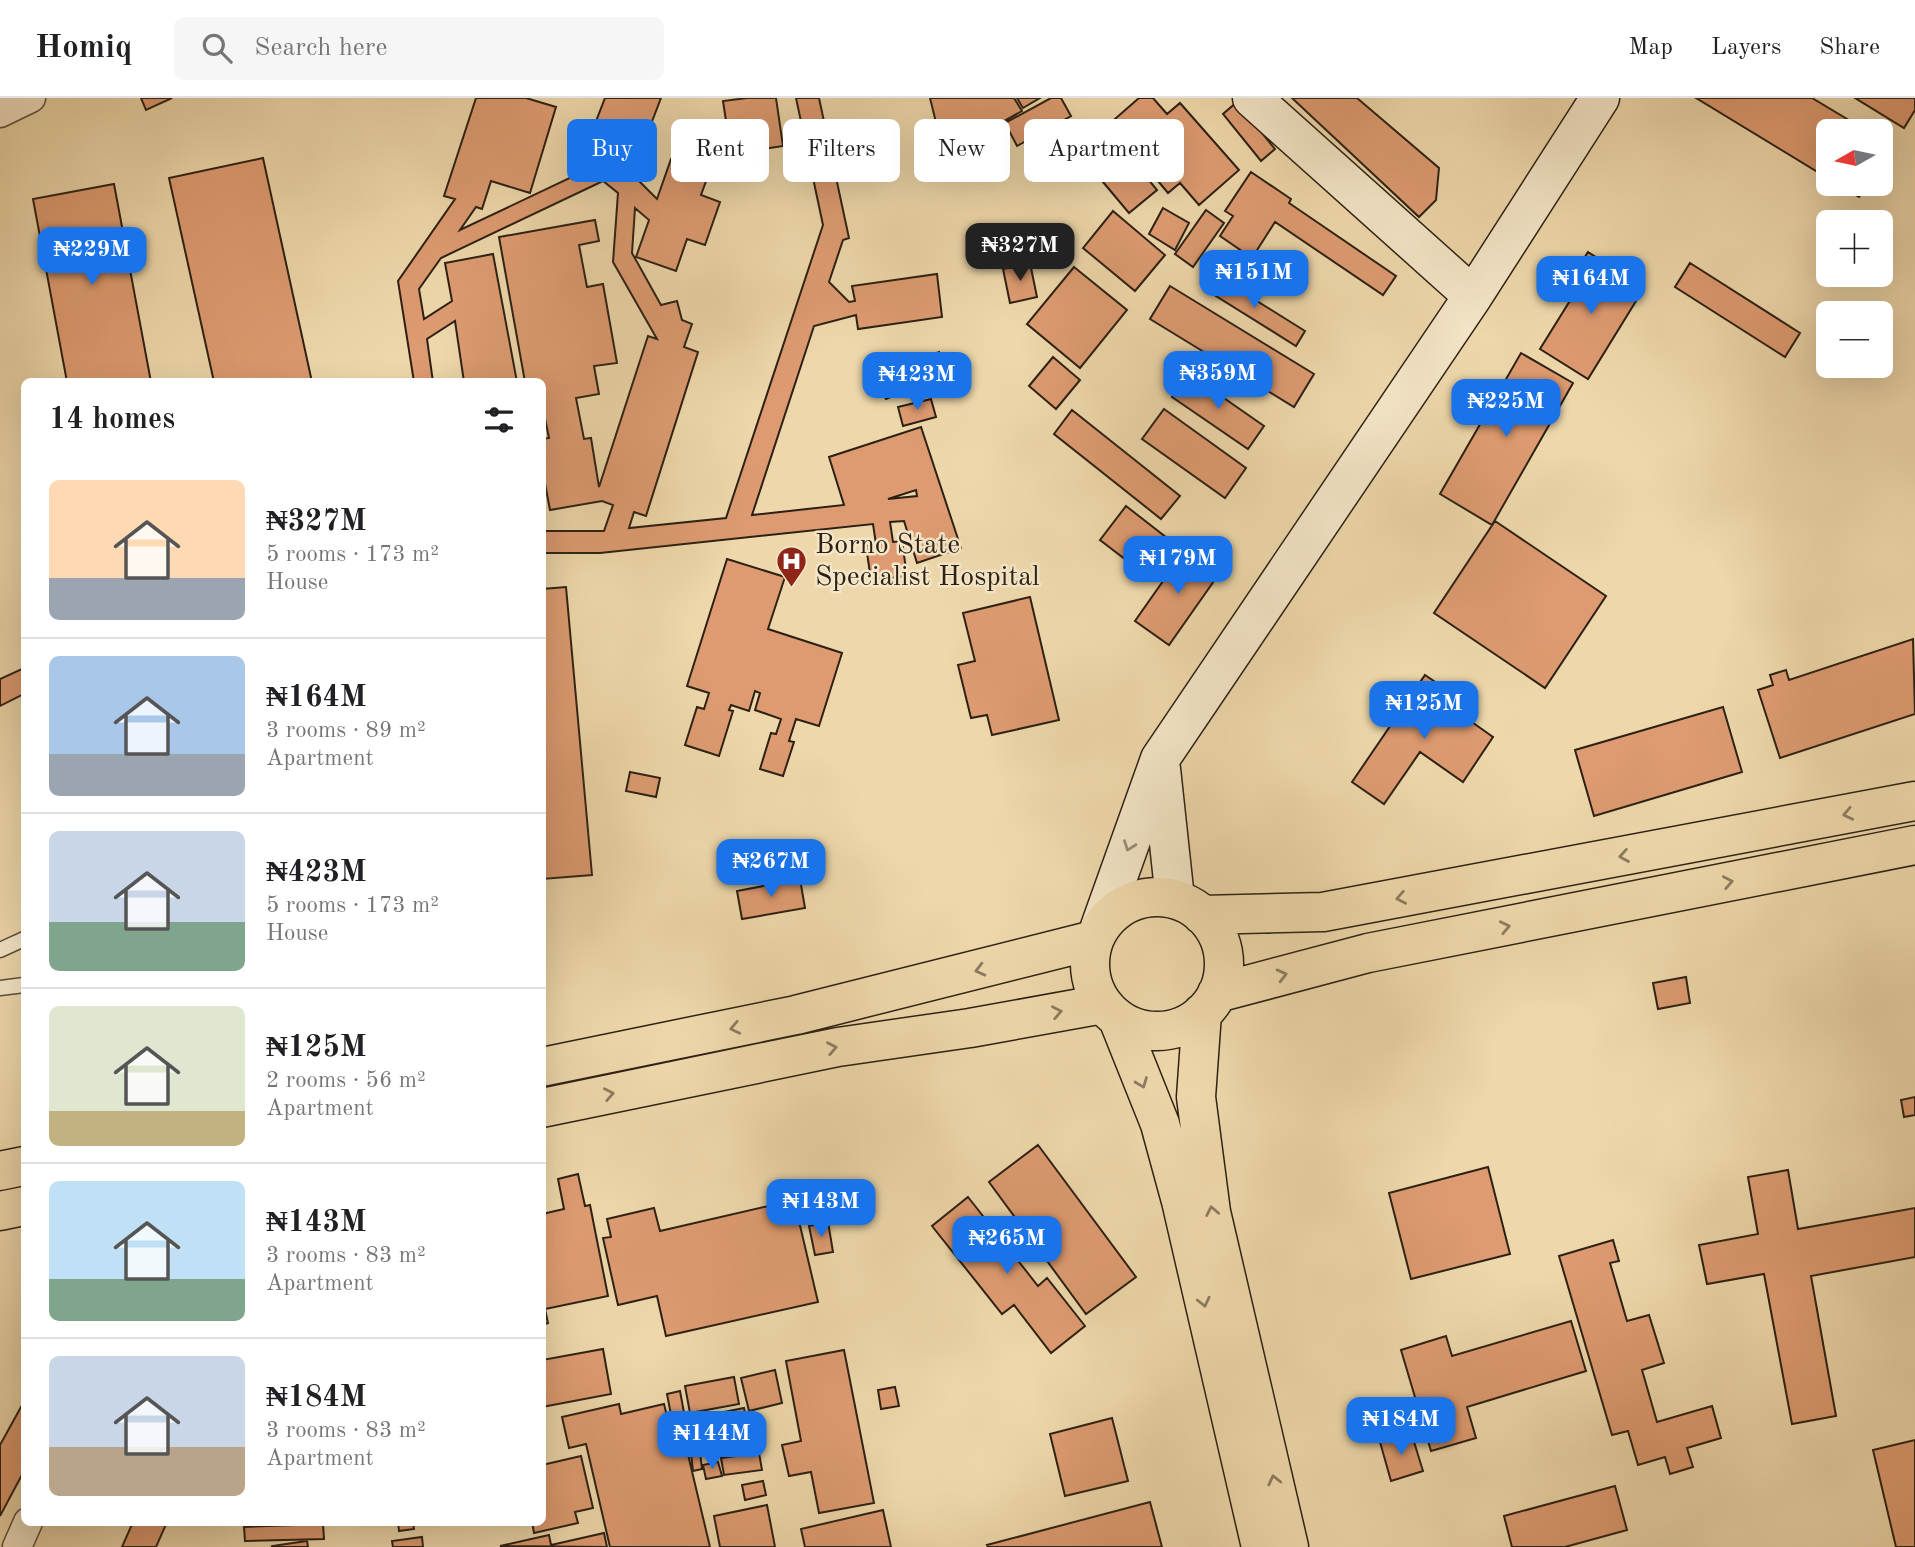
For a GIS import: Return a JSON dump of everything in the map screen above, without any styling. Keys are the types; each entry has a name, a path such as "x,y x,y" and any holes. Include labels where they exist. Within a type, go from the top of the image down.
{"main road":[{"path":"1252,98 1473,296"},
{"path":"1261,1547 1181,1201 1160,1124 1111,1011 1093,984 1090,962 1097,934 1160,759 1473,296 1600,98"},
{"path":"1160,759 1189,907 1220,944 1223,960 1209,1003 1196,1097 1212,1212 1289,1547"},
{"path":"546,1066 808,1013 1097,934 1114,911 1133,901 1154,897 1189,907 1323,912 1915,801"},
{"path":"546,1107 838,1047 970,1028 1111,1011 1139,1028 1161,1031 1183,1025 1209,1003 1368,953 1915,845"},
{"path":"0,1171 21,1167"},
{"path":"0,1210 21,1206"}],"street":[{"path":"0,113 31,98"},
{"path":"17,1547 26,1526"}],"lane":[{"path":"0,950 21,940"},
{"path":"0,988 21,985"}],"building":[{"path":"141,98 172,98 146,110"},
{"path":"476,98 526,98 556,107 530,193 491,181 482,209 476,207 460,230 567,179 567,182 601,182 441,258 419,289 424,319 452,301 445,263 493,254 516,378 463,378 455,321 427,339 432,378 413,378 398,281 455,199 444,196"},
{"path":"605,98 661,98 653,119 597,119"},
{"path":"776,98 783,146 769,148 769,119 726,119 723,101"},
{"path":"796,98 819,98 824,119 800,119"},
{"path":"930,98 1014,98 1022,111 1008,119 935,119"},
{"path":"1017,98 1040,98 1023,108"},
{"path":"1051,98 1061,98 1071,116 1066,119 1024,119 1024,142 1017,146 1010,133 1010,120"},
{"path":"1139,98 1153,98 1167,114 1180,103 1239,170 1199,205 1180,183 1168,193 1159,182 1184,182 1184,119 1115,119"},
{"path":"1292,98 1357,98 1439,168 1436,200 1419,217"},
{"path":"1696,98 1812,98 1847,119 1816,119 1816,171"},
{"path":"1855,98 1915,98 1915,110 1904,128 1894,122 1894,119 1889,119"},
{"path":"1237,102 1275,149 1261,161 1223,114"},
{"path":"263,158 311,378 213,378 169,178"},
{"path":"671,159 671,182 706,182 701,195 720,202 705,245 687,239 676,271 636,257 649,220 635,208 632,253 661,305 677,301 682,320 692,324 684,347 698,352 646,516 634,512 629,528 726,518 823,225 814,182 837,182 849,238 843,240 829,282 849,302 855,301 852,286 937,274 942,317 858,329 856,315 814,326 752,515 844,505 829,457 921,427 961,548 917,563 904,521 890,522 893,542 902,541 907,576 871,580 866,546 876,544 873,524 600,553 546,553 546,531 604,531 613,505 602,501 550,510 546,489 546,438 549,438 546,423 546,378 524,378 499,237 595,220 599,241 579,245 587,287 603,284 617,363 594,366 599,394 576,398 584,439 591,438 599,487 648,336 657,339 613,262 618,193 604,182 640,182 657,199","holes":["916,490 917,496 888,499"]},
{"path":"1251,172 1291,199 1289,203 1396,276 1383,295 1275,222 1252,258 1220,236 1233,216 1225,211"},
{"path":"1103,182 1150,182 1157,190 1129,213"},
{"path":"114,184 150,378 66,378 33,199"},
{"path":"1163,208 1189,223 1175,250 1149,234"},
{"path":"1206,210 1224,223 1193,267 1175,254"},
{"path":"1113,211 1165,255 1135,291 1083,248"},
{"path":"1588,252 1644,288 1588,379 1540,349 1571,299 1559,291 1565,279 1578,288 1586,274 1578,268"},
{"path":"1030,263 1037,297 1010,303 1003,269"},
{"path":"1690,263 1800,333 1785,357 1675,287"},
{"path":"1074,267 1127,310 1080,368 1027,324"},
{"path":"1212,273 1305,331 1296,346 1203,288"},
{"path":"1170,286 1314,374 1294,407 1150,319"},
{"path":"939,352 948,374 886,399 876,377"},
{"path":"1521,353 1573,383 1492,525 1440,494"},
{"path":"1053,357 1080,380 1056,409 1029,386"},
{"path":"1188,373 1264,426 1248,449 1172,397"},
{"path":"931,399 936,417 903,426 898,407"},
{"path":"1164,409 1246,468 1225,498 1142,439"},
{"path":"1072,410 1180,496 1161,519 1054,434"},
{"path":"1126,506 1176,545 1151,579 1100,540"},
{"path":"1495,521 1606,596 1545,688 1434,613"},
{"path":"1187,547 1221,571 1169,645 1135,621"},
{"path":"727,559 785,577 768,629 842,653 819,726 796,719 789,741 794,742 783,776 760,769 771,733 776,734 781,719 755,710 760,693 755,691 749,711 731,705 729,710 733,711 719,756 685,745 697,707 704,709 709,693 687,686"},
{"path":"566,587 592,875 546,879 546,589"},
{"path":"1030,597 1059,720 992,735 987,715 971,718 958,665 975,661 963,613"},
{"path":"1913,639 1915,714 1780,758 1758,690 1773,685 1770,675 1786,670 1789,680"},
{"path":"21,669 21,696 0,706 0,679"},
{"path":"1425,675 1469,705 1462,715 1493,737 1463,782 1420,752 1384,804 1352,782"},
{"path":"1723,707 1742,772 1594,816 1575,750"},
{"path":"630,772 660,778 656,797 626,791"},
{"path":"800,879 805,908 742,919 737,891"},
{"path":"1686,977 1690,1003 1658,1009 1653,983"},
{"path":"1915,1097 1915,1115 1904,1117 1901,1100"},
{"path":"1038,1145 1136,1277 1086,1314 989,1182"},
{"path":"1488,1167 1510,1254 1411,1279 1389,1193"},
{"path":"1788,1170 1798,1229 1915,1208 1915,1257 1811,1276 1836,1416 1792,1424 1764,1274 1707,1284 1699,1245 1758,1234 1748,1177"},
{"path":"578,1174 585,1206 590,1205 608,1296 546,1309 546,1213 564,1209 558,1179"},
{"path":"968,1197 1038,1286 1047,1278 1085,1326 1051,1353 1014,1305 1002,1314 932,1226"},
{"path":"794,1200 818,1302 666,1336 657,1296 618,1305 603,1238 611,1237 607,1219 654,1208 660,1231"},
{"path":"828,1222 833,1252 815,1255 809,1226"},
{"path":"1613,1240 1619,1261 1610,1263 1627,1321 1649,1315 1664,1363 1642,1370 1657,1422 1712,1406 1721,1438 1687,1448 1693,1467 1670,1474 1665,1457 1638,1465 1628,1431 1612,1435 1559,1256"},
{"path":"1571,1321 1586,1371 1467,1407 1476,1438 1431,1451 1401,1350 1446,1336 1452,1356"},
{"path":"603,1349 611,1394 546,1406 546,1359"},
{"path":"844,1350 874,1503 819,1513 811,1472 789,1476 782,1445 801,1441 786,1361"},
{"path":"775,1370 782,1403 749,1411 741,1378"},
{"path":"734,1377 739,1404 690,1413 685,1386"},
{"path":"895,1387 899,1406 881,1409 878,1390"},
{"path":"680,1391 685,1418 672,1420 667,1394"},
{"path":"619,1404 621,1414 664,1404 669,1424 680,1421 710,1547 610,1547 586,1444 569,1448 562,1417"},
{"path":"21,1407 21,1477 0,1516 0,1445"},
{"path":"744,1408 751,1445 706,1454 699,1417"},
{"path":"1112,1418 1128,1481 1065,1496 1050,1434"},
{"path":"694,1420 698,1446 690,1448 685,1422"},
{"path":"1411,1432 1423,1471 1391,1481 1380,1442"},
{"path":"1915,1440 1915,1547 1896,1547 1873,1450"},
{"path":"700,1452 702,1469 693,1471 691,1453"},
{"path":"759,1453 762,1470 724,1475 721,1458"},
{"path":"581,1456 593,1508 575,1512 578,1523 534,1533 533,1526 546,1526 546,1464"},
{"path":"718,1462 722,1476 706,1479 703,1465"},
{"path":"763,1481 766,1495 745,1500 742,1485"},
{"path":"1615,1486 1627,1530 1565,1547 1512,1547 1504,1516"},
{"path":"1150,1502 1162,1547 987,1545"},
{"path":"767,1505 775,1547 720,1547 714,1516"},
{"path":"883,1510 891,1547 805,1547 801,1529"},
{"path":"131,1526 165,1526 156,1547 122,1547"},
{"path":"323,1526 324,1539 245,1541 244,1527"},
{"path":"398,1526 414,1526 414,1529 399,1531"},
{"path":"604,1533 607,1547 500,1546 549,1535 551,1545"},
{"path":"422,1537 423,1547 393,1547 392,1541"},
{"path":"307,1541 308,1547 272,1547 272,1546"}],"place":[{"name":"Borno State Specialist Hospital","path":"792,589"}]}
